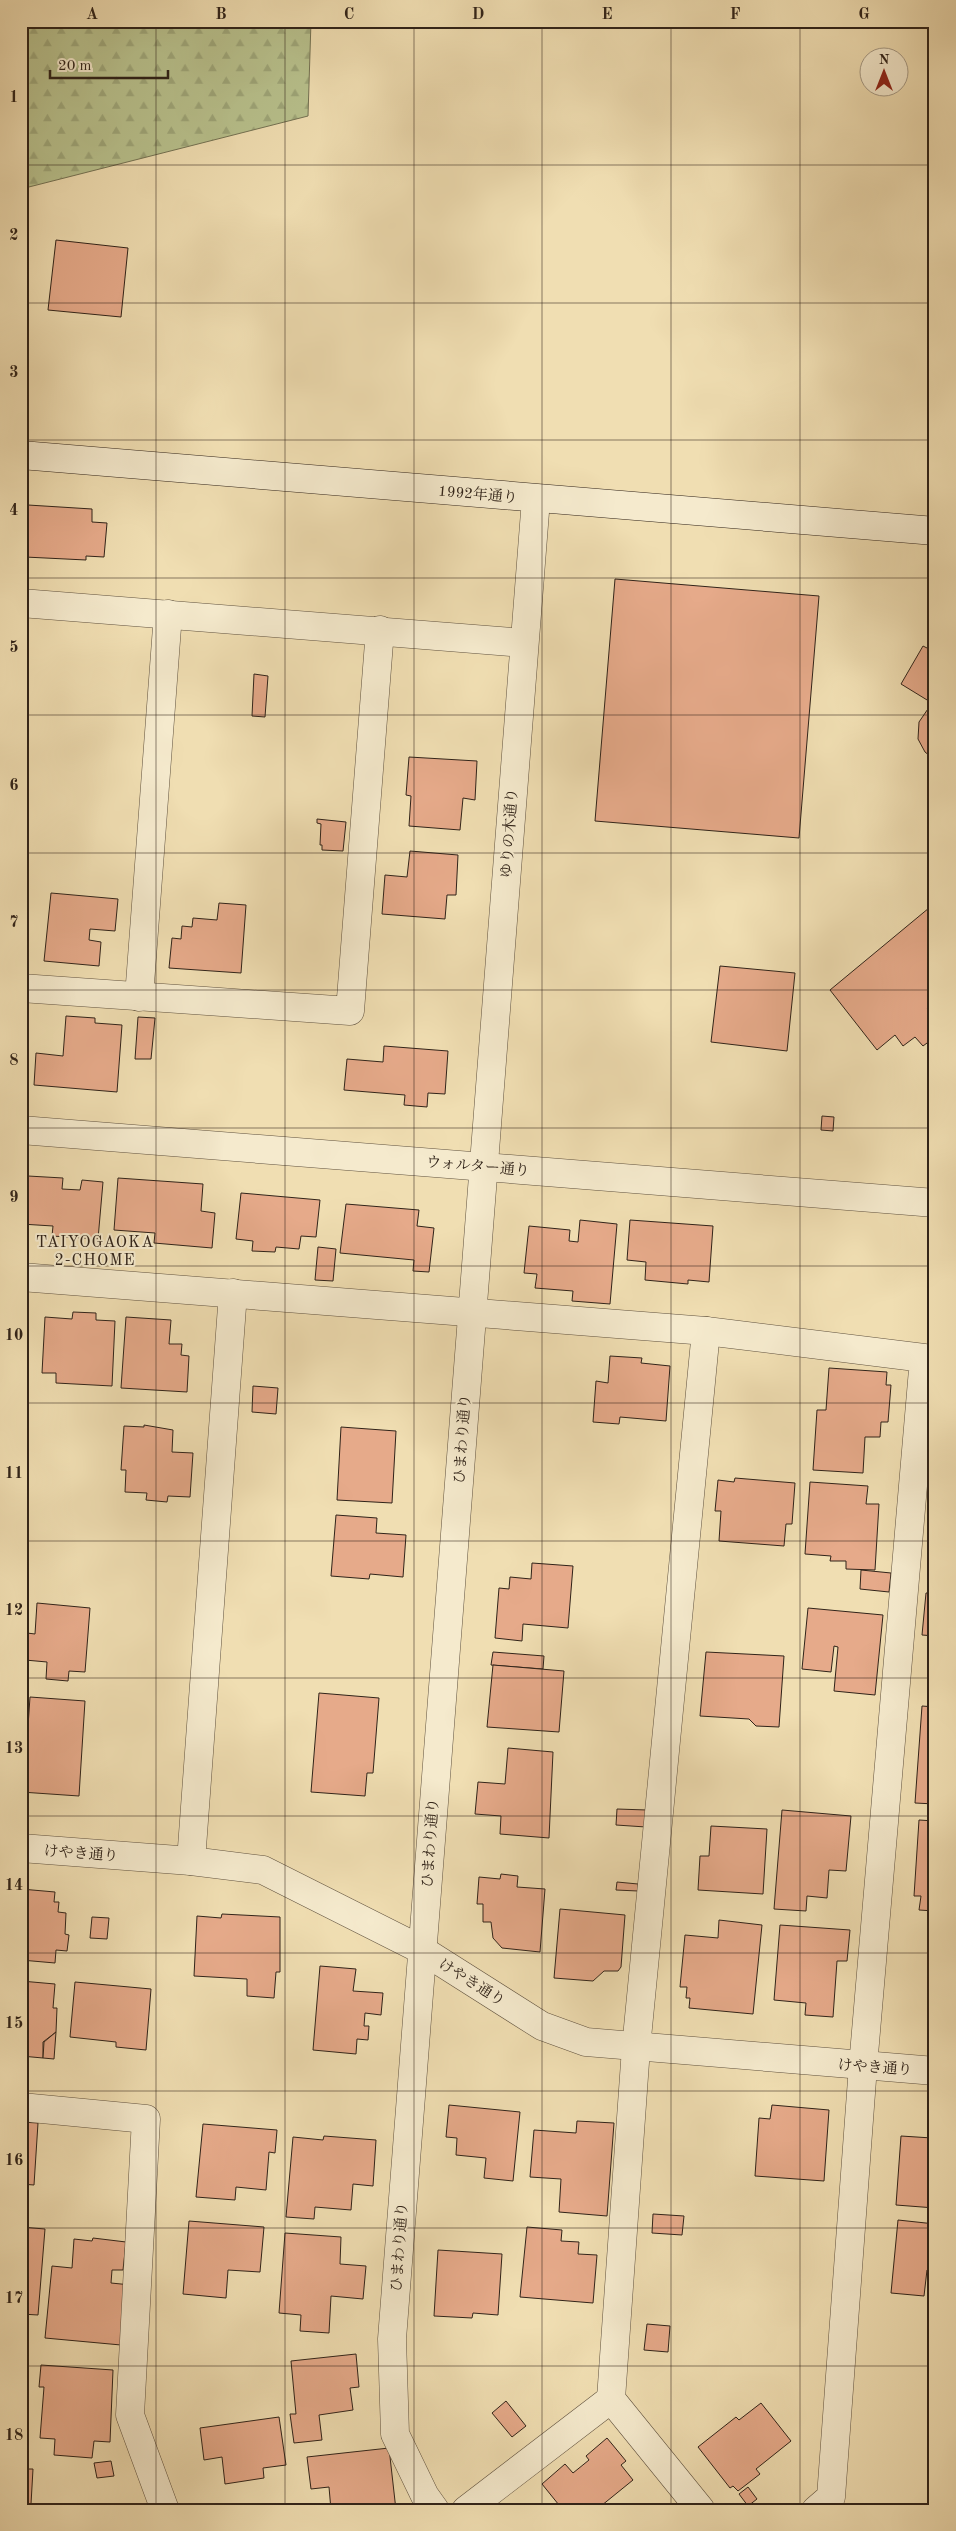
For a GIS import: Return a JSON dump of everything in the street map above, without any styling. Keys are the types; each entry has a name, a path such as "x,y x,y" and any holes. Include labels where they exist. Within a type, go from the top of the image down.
{"street":[{"name":"1992年通り","path":"21,455 935,531"},
{"name":"ゆりの木通り","path":"483,1167 536,499"},
{"path":"21,603 380,630 524,643"},
{"path":"139,997 168,614"},
{"path":"21,988 350,1011 380,630"},
{"name":"ウォルター通り","path":"21,1130 935,1203"},
{"name":"ひまわり通り","path":"435,2510 425,2496 395,2434 392,2339 483,1167"},
{"path":"21,1277 706,1331 924,1358 863,2066 830,2497 816,2510"},
{"path":"191,1861 233,1293"},
{"path":"702,2510 611,2399 636,2048 706,1331"},
{"name":"けやき通り","path":"21,1848 191,1861 263,1870 422,1950 542,2026 586,2042 636,2048 935,2071"},
{"path":"21,2107 146,2119 130,2415 165,2510"},
{"path":"466,2510 611,2399"}],"green space":[{"path":"21,21 311,21 308,116 21,189"}],"building":[{"path":"56,240 128,248 121,317 48,310"},
{"path":"28,505 92,509 92,522 107,523 104,557 86,556 86,560 25,557"},
{"path":"615,579 819,596 799,838 595,821"},
{"path":"923,646 935,652 935,760 925,752 918,739 919,722 932,703 901,684"},
{"path":"254,674 268,676 265,717 252,716"},
{"path":"409,757 477,761 475,800 463,798 460,830 409,826 411,796 406,795"},
{"path":"317,819 346,822 343,851 322,850 322,845 320,845 321,824 317,823"},
{"path":"410,851 458,855 456,895 447,895 445,919 382,914 385,875 407,877"},
{"path":"51,893 118,899 115,931 90,929 89,940 101,942 99,966 44,961"},
{"path":"219,903 246,905 241,973 169,968 172,938 181,939 182,926 192,927 193,918 217,920"},
{"path":"935,903 935,1001 927,1008 935,1017 935,1037 923,1046 915,1037 903,1046 895,1035 877,1050 830,990"},
{"path":"720,966 795,973 787,1051 711,1042"},
{"path":"66,1016 95,1018 95,1023 122,1025 117,1092 34,1085 36,1053 63,1056"},
{"path":"138,1017 155,1018 151,1059 135,1059"},
{"path":"384,1046 448,1051 445,1094 428,1093 427,1107 404,1105 405,1095 344,1090 347,1059 383,1062"},
{"path":"822,1116 834,1117 833,1131 821,1130"},
{"path":"28,1176 63,1178 62,1189 80,1190 82,1180 103,1182 98,1239 52,1236 53,1226 21,1224 21,1193 27,1194"},
{"path":"118,1178 203,1184 201,1211 215,1213 212,1248 154,1243 155,1233 114,1230"},
{"path":"241,1193 320,1200 316,1237 301,1236 299,1249 276,1247 275,1252 252,1251 253,1241 236,1239"},
{"path":"346,1204 419,1210 417,1226 434,1228 429,1272 413,1271 414,1260 340,1253"},
{"path":"580,1220 617,1224 610,1304 572,1301 573,1291 535,1288 537,1274 524,1273 529,1226 570,1230 569,1241 578,1242"},
{"path":"630,1220 713,1226 709,1282 688,1280 688,1284 645,1280 646,1262 627,1260"},
{"path":"318,1247 336,1249 333,1281 315,1280"},
{"path":"73,1312 96,1313 96,1320 115,1321 112,1386 56,1383 56,1373 42,1373 45,1317 72,1319"},
{"path":"126,1317 171,1320 169,1344 182,1344 181,1355 189,1356 187,1392 121,1388"},
{"path":"610,1356 642,1358 641,1363 670,1366 666,1421 620,1417 619,1424 593,1422 596,1381 608,1383"},
{"path":"829,1368 887,1372 886,1385 891,1385 888,1422 881,1422 880,1437 865,1437 863,1473 813,1470 817,1410 826,1410"},
{"path":"253,1386 278,1388 276,1414 252,1412"},
{"path":"144,1425 173,1430 172,1452 193,1453 190,1497 168,1496 167,1502 146,1500 147,1493 125,1492 126,1470 121,1470 124,1426 144,1427"},
{"path":"341,1427 396,1431 392,1503 337,1500"},
{"path":"735,1478 795,1483 792,1524 786,1524 784,1546 719,1541 721,1511 715,1511 718,1480 734,1482"},
{"path":"810,1482 868,1486 866,1504 879,1504 875,1570 846,1569 846,1561 830,1561 831,1556 805,1554"},
{"path":"336,1515 377,1518 376,1533 406,1535 403,1577 370,1574 369,1579 331,1576"},
{"path":"532,1563 573,1566 568,1628 523,1624 522,1641 495,1638 499,1588 509,1589 510,1577 531,1579"},
{"path":"861,1570 891,1573 889,1592 860,1589"},
{"path":"926,1593 935,1593 935,1636 922,1635"},
{"path":"37,1603 90,1608 85,1672 69,1671 68,1681 46,1679 47,1662 25,1660 27,1633 35,1634"},
{"path":"808,1608 883,1615 875,1695 834,1691 838,1647 834,1646 831,1672 802,1669"},
{"path":"493,1652 544,1656 543,1669 491,1665"},
{"path":"706,1652 784,1656 779,1727 756,1726 749,1719 700,1716"},
{"path":"493,1665 564,1671 559,1732 487,1727"},
{"path":"319,1693 379,1698 373,1773 367,1773 365,1796 311,1792"},
{"path":"30,1697 85,1701 79,1796 21,1792 21,1741 27,1741"},
{"path":"922,1706 935,1707 935,1804 915,1803"},
{"path":"508,1748 553,1752 549,1838 500,1834 501,1816 475,1814 478,1782 505,1784"},
{"path":"617,1809 647,1810 646,1827 616,1825"},
{"path":"782,1810 851,1816 846,1871 829,1870 827,1898 807,1896 806,1911 774,1909"},
{"path":"919,1820 935,1821 935,1911 919,1910 921,1896 914,1896"},
{"path":"711,1826 767,1829 763,1894 698,1890 700,1856 709,1856"},
{"path":"501,1874 518,1876 517,1887 545,1889 540,1952 502,1948 493,1938 491,1922 483,1922 483,1904 477,1904 479,1877 500,1879"},
{"path":"617,1882 638,1884 638,1891 616,1890"},
{"path":"21,1889 55,1892 54,1902 59,1902 58,1912 66,1913 65,1934 69,1935 67,1951 56,1950 55,1963 21,1960"},
{"path":"560,1909 625,1915 621,1967 618,1971 604,1971 593,1981 554,1978"},
{"path":"222,1914 280,1917 280,1972 276,1972 274,1998 247,1996 247,1979 194,1976 197,1916 221,1918"},
{"path":"92,1917 109,1918 107,1939 90,1938"},
{"path":"719,1920 762,1925 753,2014 689,2008 690,1998 686,1998 687,1987 680,1987 685,1935 718,1938"},
{"path":"780,1925 850,1930 847,1961 837,1961 833,2017 805,2015 806,2003 774,2000"},
{"path":"320,1966 356,1969 353,1991 383,1993 381,2015 365,2013 364,2026 369,2026 368,2040 357,2039 356,2054 313,2050"},
{"path":"21,1981 55,1984 53,2008 57,2008 56,2032 43,2042 43,2058 21,2056"},
{"path":"75,1982 151,1989 146,2050 116,2047 116,2042 70,2037"},
{"path":"56,2032 54,2059 43,2058 44,2042"},
{"path":"449,2105 520,2112 513,2181 484,2178 486,2158 456,2155 457,2138 446,2137"},
{"path":"772,2105 829,2110 824,2181 755,2176 759,2118 770,2119"},
{"path":"577,2121 614,2123 607,2216 559,2212 561,2179 530,2177 534,2130 576,2133"},
{"path":"21,2122 38,2123 34,2185 21,2184"},
{"path":"203,2124 277,2130 275,2153 269,2152 266,2190 236,2187 235,2200 196,2197"},
{"path":"324,2136 376,2140 373,2186 353,2184 351,2210 315,2207 314,2219 286,2217 293,2137 323,2140"},
{"path":"901,2136 932,2138 932,2143 935,2144 935,2208 896,2205"},
{"path":"653,2214 684,2216 682,2235 652,2233"},
{"path":"898,2220 935,2224 935,2270 927,2270 924,2296 891,2293"},
{"path":"189,2221 264,2227 260,2272 228,2270 226,2298 183,2294"},
{"path":"21,2227 45,2229 38,2315 21,2314"},
{"path":"527,2227 562,2230 561,2241 579,2242 578,2254 597,2255 593,2303 520,2297"},
{"path":"285,2233 341,2237 340,2264 366,2266 363,2299 331,2296 329,2333 300,2331 301,2315 279,2313"},
{"path":"93,2238 126,2242 123,2270 112,2270 111,2283 131,2285 121,2345 45,2338 52,2266 72,2268 74,2239 92,2241"},
{"path":"438,2250 502,2254 498,2315 473,2313 472,2318 434,2316"},
{"path":"647,2324 670,2326 668,2352 644,2350"},
{"path":"356,2354 359,2387 350,2388 353,2410 319,2415 322,2440 294,2443 290,2414 296,2414 291,2361"},
{"path":"41,2365 113,2370 110,2442 94,2441 92,2458 54,2455 55,2439 40,2438 44,2387 39,2387"},
{"path":"506,2401 526,2426 512,2437 492,2413"},
{"path":"761,2403 791,2441 756,2469 760,2474 738,2491 733,2486 730,2488 698,2447 736,2417 739,2420"},
{"path":"279,2417 286,2465 263,2468 264,2478 225,2484 222,2457 204,2460 200,2428"},
{"path":"607,2438 626,2461 621,2465 633,2480 596,2510 563,2510 542,2484 565,2464 573,2473 589,2460 586,2456"},
{"path":"389,2448 396,2510 360,2510 360,2506 331,2510 329,2487 311,2489 307,2457"},
{"path":"21,2451 26,2451 25,2469 33,2469 31,2504 26,2504 26,2510 21,2510"},
{"path":"111,2461 114,2476 97,2478 94,2463"},
{"path":"748,2487 757,2499 748,2506 739,2494"}],"district":[{"name":"TAIYOGAOKA 2-CHOME","path":"95,1250"}]}
